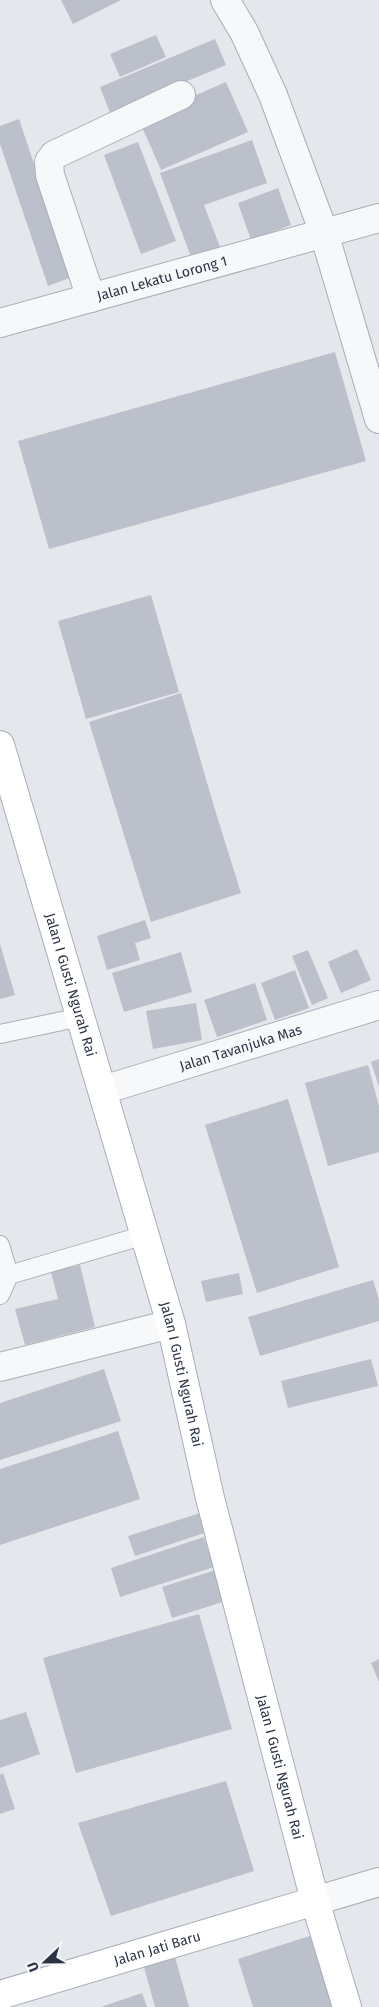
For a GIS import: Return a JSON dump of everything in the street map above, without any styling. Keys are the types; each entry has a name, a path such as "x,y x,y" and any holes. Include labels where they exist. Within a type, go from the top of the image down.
{"main road":[{"name":"Jalan I Gusti Ngurah Rai","path":"0,745 7,795 81,1017 171,1324 210,1498 315,1901 347,2007"},
{"name":"Jalan Jati Baru","path":"0,1995 315,1901"}],"street":[{"path":"225,0 244,32 273,95 324,233 379,419"},
{"path":"92,298 50,175 49,162 54,155 182,95"},
{"name":"Jalan Lekatu Lorong 1","path":"0,323 379,218"},
{"name":"Jalan Tavanjuka Mas","path":"103,1090 379,1004"},
{"path":"0,1367 171,1324"},
{"path":"315,1901 379,1882"}],"lane":[{"path":"0,1034 81,1017"},
{"path":"9,1275 145,1234"},
{"path":"0,1246 9,1275 0,1295"}],"building":[{"path":"61,0 121,0 73,24"},
{"path":"156,35 166,57 120,77 110,54"},
{"path":"215,39 226,65 110,113 100,87"},
{"path":"226,82 248,132 161,170 139,120"},
{"path":"19,119 72,277 48,286 0,144 0,126"},
{"path":"252,140 267,183 204,205 220,247 191,257 160,173"},
{"path":"138,142 176,241 141,254 104,155"},
{"path":"278,188 291,225 251,240 238,203"},
{"path":"335,352 366,461 49,549 18,441"},
{"path":"151,595 179,692 86,719 58,621"},
{"path":"181,693 241,893 151,922 89,722"},
{"path":"145,920 151,938 135,943 140,960 107,970 97,936"},
{"path":"0,944 15,995 0,999"},
{"path":"357,949 371,980 341,993 328,962"},
{"path":"308,950 328,998 312,1005 292,956"},
{"path":"181,952 192,992 124,1012 112,973"},
{"path":"295,970 309,1008 275,1020 261,983"},
{"path":"255,983 267,1020 217,1037 204,1000"},
{"path":"196,1003 202,1040 153,1049 146,1011"},
{"path":"379,1059 379,1087 371,1062"},
{"path":"368,1065 379,1106 379,1152 328,1166 305,1083"},
{"path":"288,1099 339,1267 257,1293 205,1125"},
{"path":"80,1265 95,1327 25,1345 15,1309 58,1299 51,1272"},
{"path":"239,1273 243,1294 206,1302 201,1281"},
{"path":"373,1280 379,1300 379,1321 260,1356 248,1317"},
{"path":"371,1359 378,1386 288,1408 281,1381"},
{"path":"104,1369 121,1421 0,1460 0,1403"},
{"path":"118,1431 140,1499 0,1545 0,1469"},
{"path":"200,1513 207,1532 135,1556 128,1536"},
{"path":"204,1537 214,1567 120,1597 111,1568"},
{"path":"219,1569 229,1600 172,1618 162,1587"},
{"path":"199,1614 232,1729 76,1773 43,1658"},
{"path":"379,1659 379,1682 371,1663"},
{"path":"26,1712 40,1754 0,1768 0,1720"},
{"path":"3,1773 15,1809 0,1814 0,1775"},
{"path":"226,1781 254,1871 111,1916 78,1823"},
{"path":"316,1934 339,2007 253,2007 238,1959"},
{"path":"175,1957 189,2007 155,2007 144,1967"},
{"path":"142,1993 147,2007 101,2007"}]}
